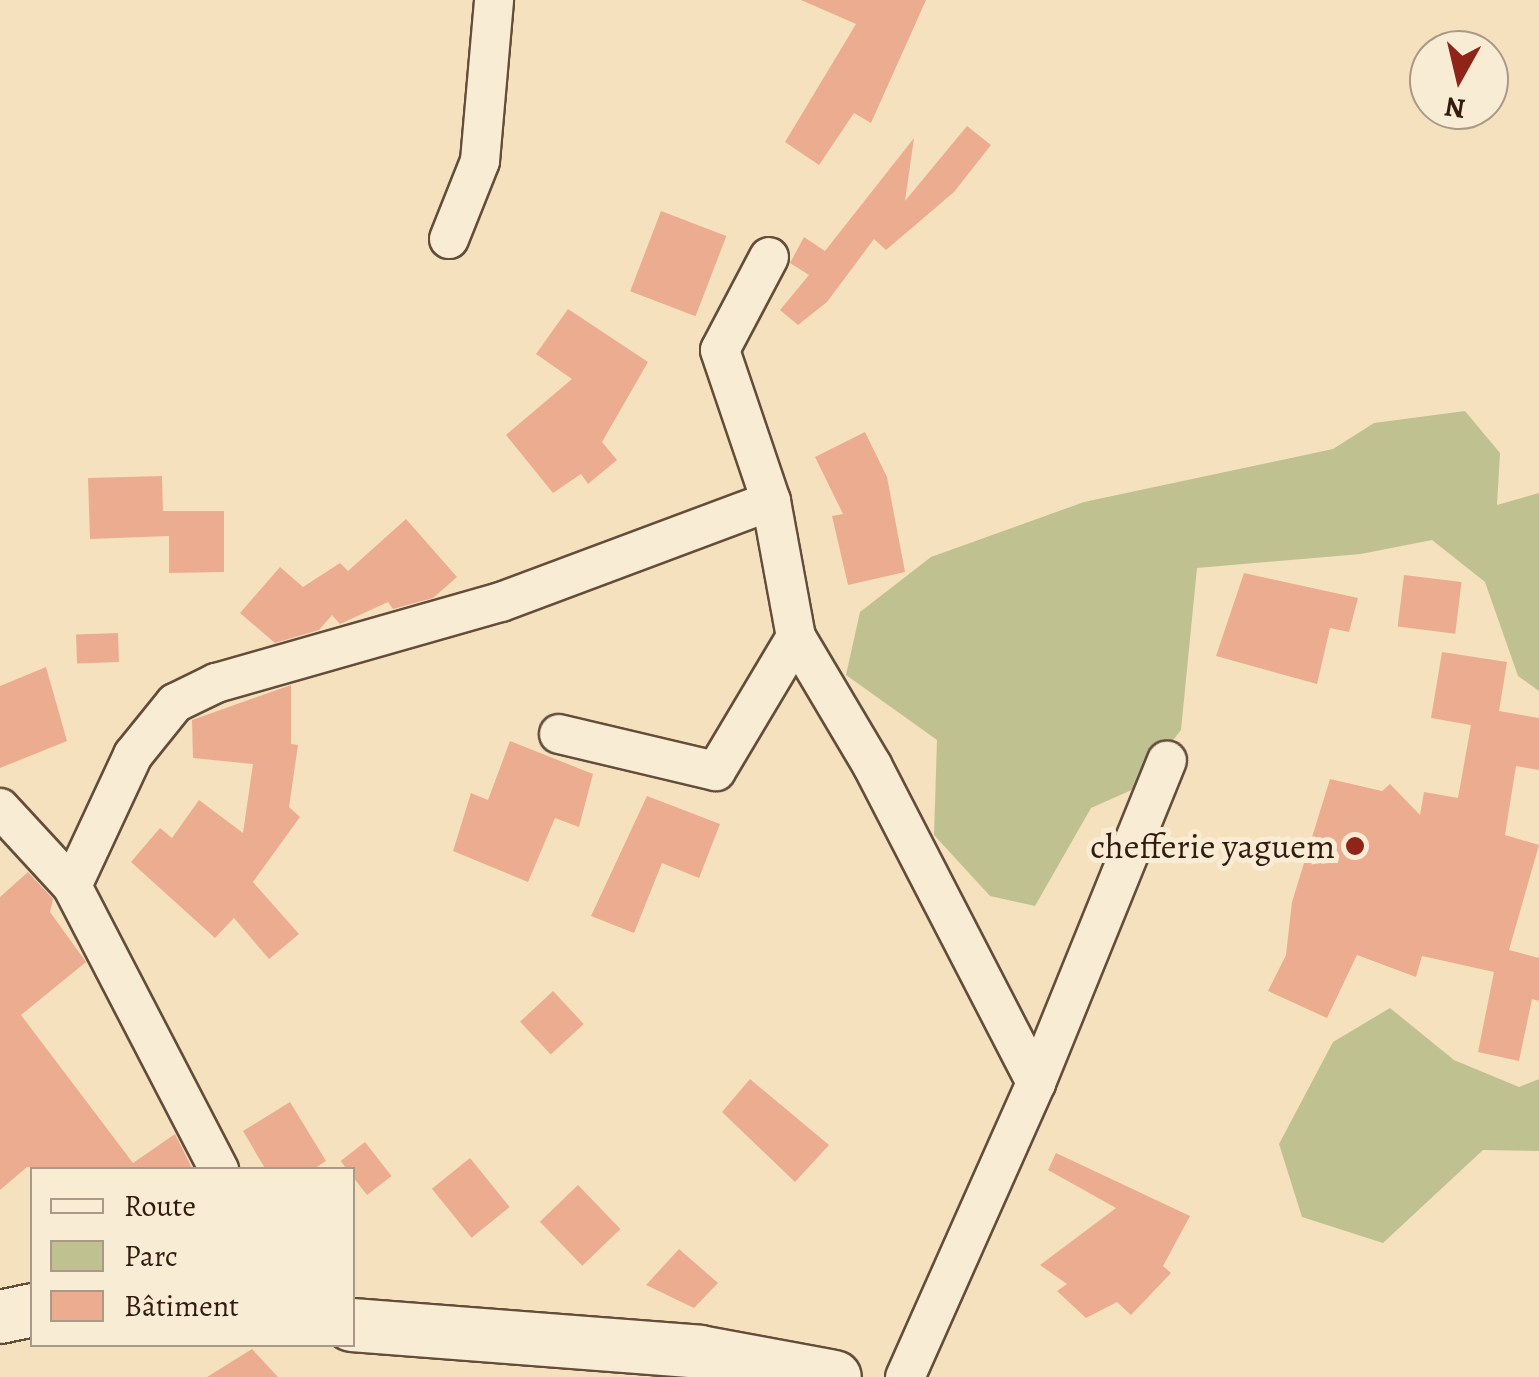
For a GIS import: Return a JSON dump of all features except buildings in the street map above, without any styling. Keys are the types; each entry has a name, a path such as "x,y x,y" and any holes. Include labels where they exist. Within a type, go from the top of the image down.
{"main road":[{"path":"0,1317 30,1310"},
{"path":"355,1325 700,1352 836,1377"}],"street":[{"path":"449,239 480,161 494,0"},
{"path":"769,257 720,350 772,501 796,637 872,765 1036,1082"},
{"path":"72,886 133,755 175,703 216,683 501,602 772,501"},
{"path":"559,734 716,771 796,637"},
{"path":"905,1377 1036,1082 1167,761"},
{"path":"0,808 72,886 217,1167"}],"green space":[{"path":"1465,411 1500,453 1497,505 1539,493 1539,691 1518,676 1485,582 1432,540 1361,554 1197,568 1181,730 1136,788 1091,808 1035,906 990,896 934,835 937,740 846,675 860,612 931,557 1084,502 1333,449 1374,423"},
{"path":"1390,1008 1454,1060 1519,1087 1539,1079 1539,1151 1483,1150 1383,1243 1302,1217 1279,1144 1333,1042"}],"place":[{"name":"chefferie yaguem","path":"1355,846"}]}
